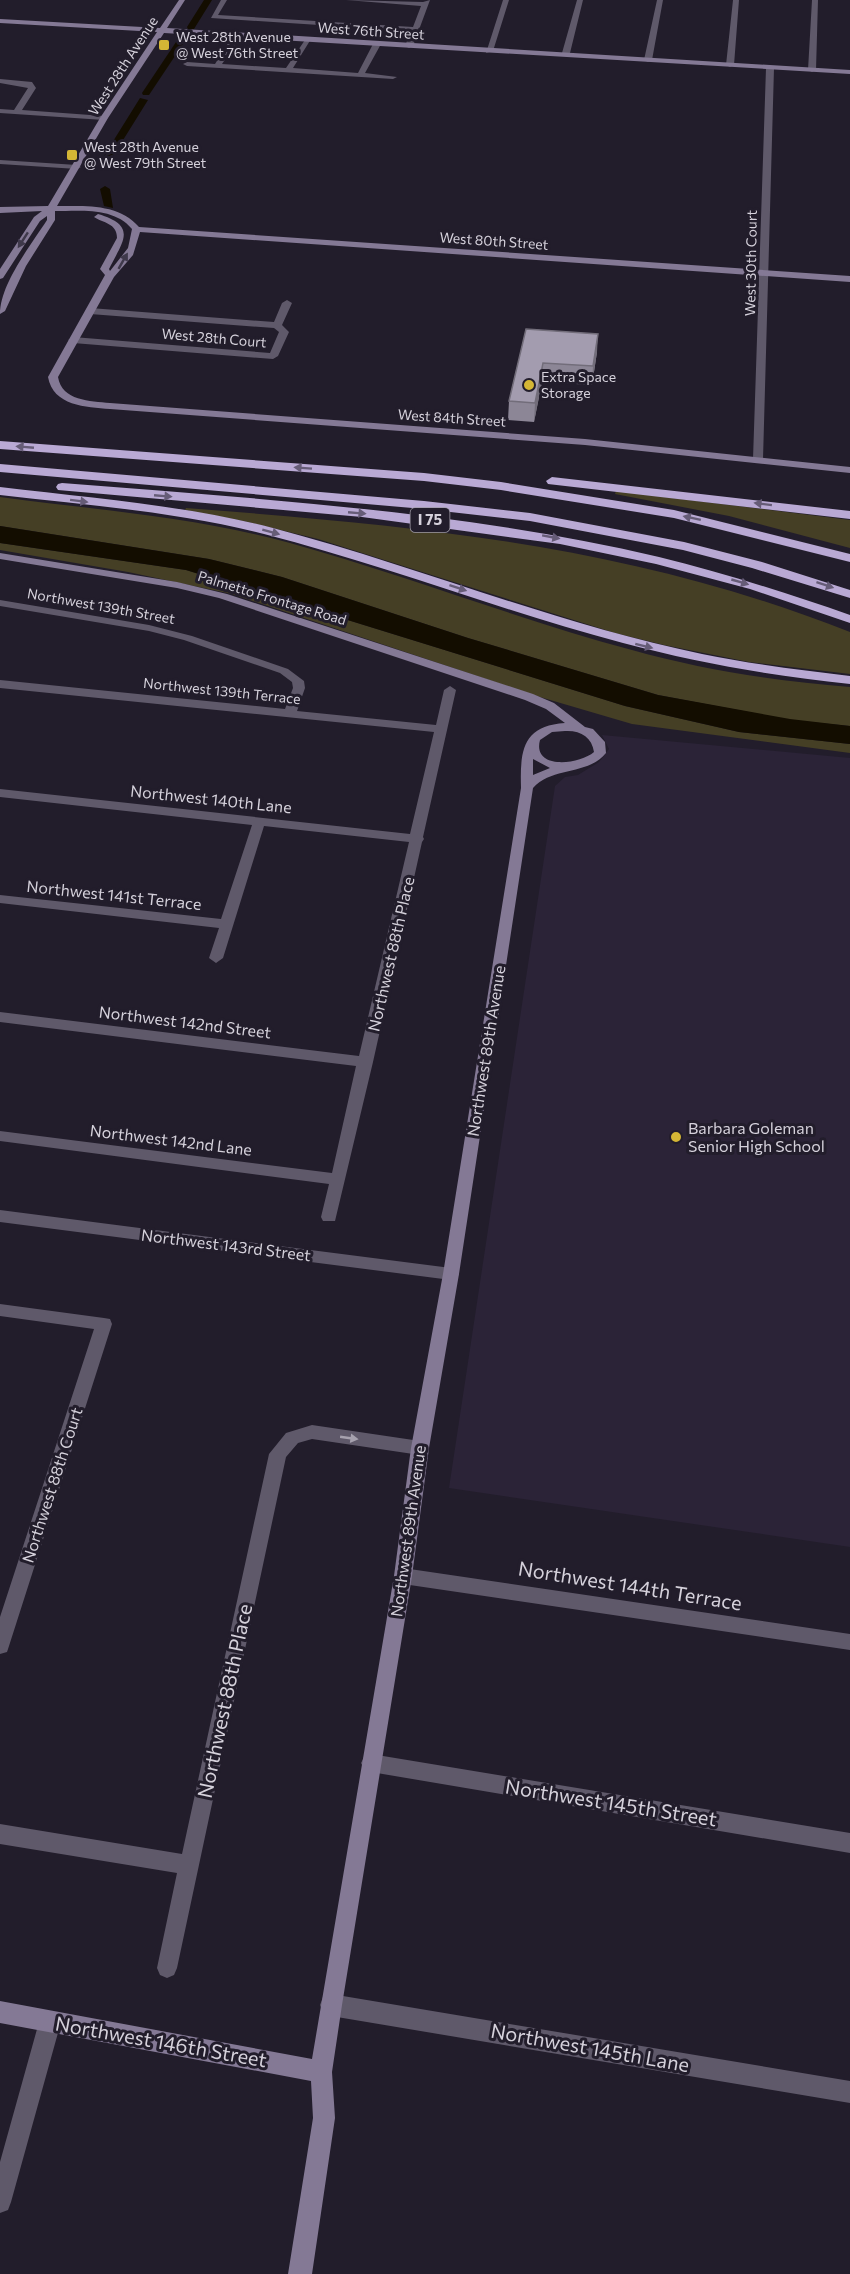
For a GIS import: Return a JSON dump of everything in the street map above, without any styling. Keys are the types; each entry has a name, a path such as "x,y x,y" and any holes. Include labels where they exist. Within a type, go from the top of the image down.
{"highway":[{"path":"0,445 424,477 529,489 626,505 730,527 850,558"},
{"path":"0,458 420,494 532,507 689,537 753,553 850,582"},
{"path":"0,468 424,505 540,519 693,548 850,594"},
{"path":"424,477 498,476 674,493 850,515"},
{"name":"I 75","path":"0,482 390,516 511,531 604,548 692,569 766,590 850,619"},
{"path":"0,491 146,509 267,530 348,553 629,642 755,669 850,680"}],"street":[{"name":"West 28th Avenue","path":"0,276 37,219 51,209 104,118 182,0"},
{"path":"224,0 213,17 415,29"},
{"path":"350,0 426,2 409,46"},
{"path":"489,51 506,0"},
{"path":"566,53 580,0"},
{"path":"648,60 660,0"},
{"path":"730,65 736,0"},
{"path":"812,70 815,0"},
{"name":"West 76th Street","path":"0,21 489,51 566,53 592,57"},
{"path":"217,66 237,36"},
{"path":"288,70 307,39"},
{"path":"360,75 377,44"},
{"name":"West 76th Street","path":"489,51 850,72"},
{"path":"187,64 393,77"},
{"name":"West 30th Court","path":"758,459 770,68"},
{"path":"0,81 29,84 32,87 16,113"},
{"path":"0,111 104,118"},
{"path":"0,162 77,167"},
{"path":"0,210 76,208 104,211 125,218 136,229 135,239 127,255 118,270 110,275 73,340"},
{"name":"West 28th Avenue","path":"0,311 22,266 51,220 51,209"},
{"path":"51,209 99,217 118,227 121,238 104,269 110,275"},
{"name":"West 80th Street","path":"136,229 850,279"},
{"path":"277,325 287,303"},
{"name":"West 28th Court","path":"73,340 273,356 284,332 277,325 90,311"},
{"name":"West 84th Street","path":"73,340 53,376 56,389 68,398 93,405 557,439 850,470"},
{"name":"Palmetto Frontage Road","path":"0,556 177,585 223,596 529,697 550,706 580,729"},
{"name":"Northwest 139th Street","path":"0,603 149,628 188,638 284,671 298,681 299,688 290,713"},
{"name":"Northwest 139th Terrace","path":"0,684 441,729"},
{"name":"Northwest 88th Place","path":"329,1217 418,838 450,690"},
{"path":"529,697 542,706 545,713 534,739 535,755 550,764 571,767"},
{"path":"527,788 533,780 546,773 589,763 600,753 601,746 595,736 580,729 561,727 543,731 534,739"},
{"name":"Northwest 89th Avenue","path":"300,2274 324,2118 321,2072 331,2004 402,1576 420,1448 451,1274 527,788 526,760 534,739"},
{"name":"Northwest 140th Lane","path":"0,793 418,838"},
{"path":"216,958 259,821"},
{"name":"Northwest 141st Terrace","path":"0,899 225,924"},
{"name":"Northwest 142nd Street","path":"0,1017 366,1062"},
{"name":"Northwest 142nd Lane","path":"0,1136 337,1179"},
{"name":"Northwest 143rd Street","path":"0,1216 451,1274"},
{"name":"Northwest 88th Court","path":"0,1310 104,1324 0,1646"},
{"name":"Northwest 88th Place","path":"166,1968 278,1454 292,1438 312,1432 420,1448"},
{"name":"Northwest 144th Terrace","path":"402,1576 850,1642"},
{"name":"Northwest 145th Street","path":"371,1763 850,1843"},
{"path":"0,1834 190,1865"},
{"name":"Northwest 145th Lane","path":"331,2004 850,2092"},
{"name":"Northwest 146th Street","path":"0,2013 321,2072"},
{"path":"0,2202 50,2022"}],"shaded area":[{"path":"616,491 850,520 850,548 729,516 615,494"},
{"path":"0,497 183,520 255,534 376,569 546,625 659,657 740,674 850,687 850,726 790,720 658,695 468,638 282,577 209,559 0,526"},
{"path":"186,508 440,532 605,559 686,578 768,602 850,632 850,674 749,662 615,633 318,539 185,510"},
{"path":"0,526 209,559 282,577 468,638 658,695 790,719 850,726 850,744 739,732 625,706 186,570 0,543"},
{"path":"0,543 186,570 625,706 739,732 850,744 850,753 632,724 540,697 232,594 128,572 0,550"},
{"name":"Barbara Goleman Senior High School","path":"602,735 850,758 850,1547 449,1488 555,786 565,777 578,775 599,762 609,749"}],"building":[{"path":"526,329 598,334 593,366 543,363 535,403 509,401"}],"waterway":[{"path":"191,27 208,0"},
{"path":"146,93 183,38"},
{"path":"107,159 143,100"},
{"path":"105,189 109,206"}],"place":[{"name":"West 28th Avenue @ West 76th Street","path":"164,45"},
{"name":"West 28th Avenue @ West 79th Street","path":"72,155"},
{"name":"Extra Space Storage","path":"529,385"},
{"name":"Barbara Goleman Senior High School","path":"676,1137"}]}
